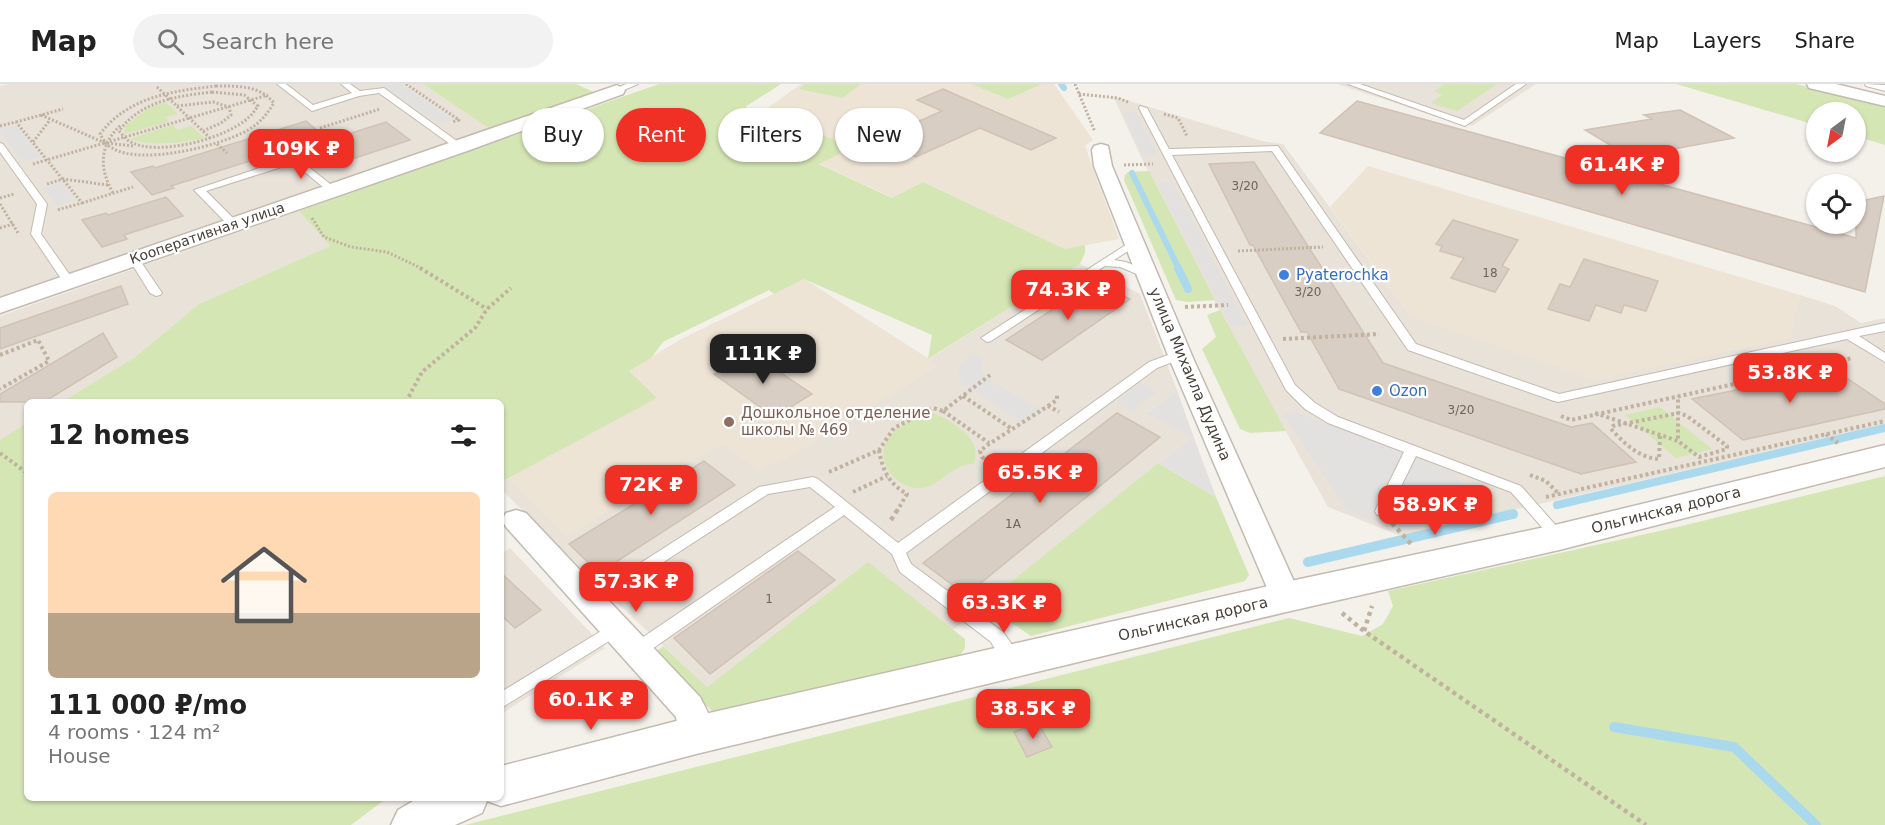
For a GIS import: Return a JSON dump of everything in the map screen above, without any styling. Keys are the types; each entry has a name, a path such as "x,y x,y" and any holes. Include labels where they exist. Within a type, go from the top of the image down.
{"street":[{"path":"1815,84 1885,101"},
{"name":"Кооперативная улица","path":"0,306 460,147 618,86"},
{"name":"улица Михаила Дудина","path":"1102,158 1181,358 1286,597"},
{"name":"Ольгинская дорога","path":"504,785 696,735 1286,597 1559,537 1885,456"},
{"path":"516,520 688,707 695,721 696,735"},
{"path":"414,825 429,815 459,801"}],"lane":[{"path":"281,84 312,108 358,94 381,90 460,147"},
{"path":"345,84 358,94"},
{"path":"1352,84 1465,123 1522,84"},
{"path":"1869,84 1885,88"},
{"path":"1143,108 1290,387 1310,406 1333,420 1516,489 1559,537"},
{"path":"0,146 42,204 36,234 68,281"},
{"path":"1165,152 1275,148 1412,348 1558,398 1885,327"},
{"path":"233,224 199,190 295,159 332,190"},
{"path":"987,338 1135,242"},
{"path":"134,259 156,293"},
{"path":"1103,263 1122,264 1148,275"},
{"path":"1848,334 1881,356"},
{"path":"898,551 1153,365 1168,359 1181,358"},
{"path":"1382,511 1412,450"},
{"path":"591,602 764,490 813,482 898,551 904,568 997,637 1011,662"},
{"path":"504,700 626,639 842,506"}],"path":[{"path":"1075,84 1102,158 1172,163"},
{"path":"41,115 105,143 115,150 143,154 188,150 216,143 259,124 271,113 274,103 269,95 257,89 228,86 166,94 120,112 106,123 100,134 105,143"},
{"path":"157,87 227,153"},
{"path":"105,143 146,146 177,145 210,138 245,122 255,114 258,106 254,99 245,94 212,92 170,99 134,113 105,143 103,159 108,185 113,193"},
{"path":"16,168 269,95"},
{"path":"177,106 213,102 229,106"},
{"path":"202,131 231,115 229,106"},
{"path":"320,128 389,106"},
{"path":"16,122 63,109"},
{"path":"33,142 50,120"},
{"path":"123,122 119,130 122,138 131,143 146,146"},
{"path":"0,198 63,179 108,185"},
{"path":"82,202 133,187"},
{"path":"302,200 324,237 351,247 387,252 414,264 488,309"},
{"path":"0,228 13,224"},
{"path":"1234,251 1327,247 1320,237"},
{"path":"408,399 422,372 475,328 488,309 511,288"},
{"path":"1161,308 1246,304"},
{"path":"1287,349 1281,339 1386,333"},
{"path":"1379,334 1384,342"},
{"path":"0,355 38,340 49,361 0,389"},
{"path":"1550,413 1571,420 1595,413 1881,356"},
{"path":"943,411 963,396 968,389 990,375"},
{"path":"1005,473 982,457 980,451 1057,400 1057,393"},
{"path":"963,396 1012,430"},
{"path":"1678,396 1678,441"},
{"path":"1048,406 1075,422"},
{"path":"882,538 893,514 907,494 894,489 880,464 879,450 885,436 903,420 933,408 943,411 989,444"},
{"path":"1595,413 1624,423 1660,436 1678,441 1699,457 1727,449 1727,446 1687,416 1678,413 1624,423 1613,426 1611,429 1641,455 1652,460 1659,459 1661,454 1660,436"},
{"path":"1527,501 1885,421"},
{"path":"1825,434 1840,444"},
{"path":"813,482 835,468 879,450"},
{"path":"0,453 24,471"},
{"path":"1523,473 1546,481 1559,494"},
{"path":"842,506 858,488 887,476"},
{"path":"1382,511 1414,548"},
{"path":"1324,589 1341,612 1364,631 1646,825"},
{"path":"1364,631 1376,596"}],"shaded area":[{"path":"9,84 423,84 490,129 0,297 0,86"},
{"path":"401,84 454,119 440,124 381,85"},
{"path":"801,84 1054,84 1093,140 1085,146 1119,239 1065,249 923,182 893,198 818,163 835,156 835,162 923,162 923,108 835,108 835,152 823,145 823,108 768,108"},
{"path":"1337,84 1536,84 1472,126 1453,122"},
{"path":"1113,96 1262,141 1283,144 1411,317 1789,338 1800,295 1835,306 1861,323 1885,318 1885,424 1401,536 1328,507 1229,329 1143,161"},
{"path":"1123,112 1136,112 1157,155 1143,156"},
{"path":"16,125 41,157 23,162 0,132 0,129"},
{"path":"1368,166 1800,295 1790,338 1595,380 1411,317 1330,207"},
{"path":"61,182 75,200 57,206 43,188"},
{"path":"1157,183 1173,183 1248,326 1231,327"},
{"path":"299,211 330,246 199,304 135,357 68,399 24,399 24,427 0,442 0,316"},
{"path":"1080,264 1140,294 1177,390 1148,412 1194,438 1158,463 953,630 868,563 707,687 593,580 504,492 504,480 657,398 628,371 682,339 804,279 929,359"},
{"name":"Дошкольное отделение школы № 469","path":"804,279 939,366 793,455 758,471 727,447 713,448 566,537 507,478 657,398 628,371 682,339"},
{"path":"971,354 983,358 980,367 982,373 991,381 1044,412 1025,424 963,384 958,377 960,366"},
{"path":"1141,383 1157,392 1131,412 1115,403"},
{"path":"1177,390 1216,497 1158,463 1193,438 1147,413"},
{"path":"1296,412 1455,473 1484,511 1401,532 1348,511 1283,414"},
{"path":"510,548 605,648 504,712 504,552"}],"green space":[{"path":"423,84 576,84 596,93 552,108 522,108 522,118 490,129"},
{"path":"659,84 781,84 745,107 748,108 718,108 718,162 823,162 819,164 892,198 923,182 1065,249 1085,245 1085,253 1080,264 928,359 932,335 804,279 774,294 769,290 663,342 651,358 629,371 657,398 504,480 504,399 67,399 135,357 199,304 330,246 299,211 522,132 522,162 604,162 604,108 591,108"},
{"path":"805,84 861,84 843,98 799,89"},
{"path":"971,84 1042,84 1008,99"},
{"path":"1444,84 1497,84 1457,111 1431,103 1442,95 1434,91"},
{"path":"1676,84 1796,84 1885,106 1885,145 1866,139 1866,102 1806,102 1806,122"},
{"path":"166,102 178,114 166,117 169,122 124,134 125,126 147,109"},
{"path":"173,125 178,130 191,126 205,138 157,144 129,139"},
{"path":"823,135 835,140 835,156 823,162"},
{"path":"1149,171 1215,300 1188,302 1176,300 1124,180 1128,172"},
{"path":"1220,310 1286,431 1250,433 1240,429 1202,349 1216,337 1207,315"},
{"path":"1660,407 1712,449 1676,458 1625,415"},
{"path":"930,412 950,421 964,431 975,449 974,464 959,467 932,485 916,488 907,486 899,482 888,469 884,461 885,444 899,428"},
{"path":"24,425 24,801 383,801 351,825 0,825 0,440"},
{"path":"1158,463 1216,497 1249,575 1245,581 1031,636 984,604"},
{"path":"1885,476 1885,825 465,825 1289,618 1362,636 1383,624 1393,606 1388,591 1682,526"},
{"path":"868,562 965,639 965,648 956,661 714,713 654,654 663,646 707,687"}],"building":[{"path":"943,89 1056,138 1031,150 980,128 923,154 923,119 942,111 917,100"},
{"path":"1357,101 1806,224 1806,234 1841,234 1856,238 1856,234 1866,234 1866,200 1884,196 1865,292 1320,133"},
{"path":"1680,110 1734,138 1630,157 1585,130 1652,119 1644,115"},
{"path":"306,121 325,137 171,186 174,188 152,195 131,172 153,166 155,168"},
{"path":"386,122 410,140 343,162 320,143"},
{"path":"1254,162 1383,363 1571,427 1592,423 1636,462 1581,474 1339,389 1307,332 1301,332 1253,245 1250,245 1209,164"},
{"path":"166,197 183,216 124,235 127,239 102,247 82,220 106,213 108,215"},
{"path":"1453,220 1518,240 1502,266 1509,269 1495,292 1451,278 1464,258 1440,251 1442,246 1436,244"},
{"path":"1584,259 1658,281 1646,311 1624,305 1621,313 1596,305 1589,321 1548,309 1560,284 1570,287"},
{"path":"1094,282 1130,299 1042,360 1006,340"},
{"path":"121,286 128,304 0,349 0,328"},
{"path":"103,333 117,357 49,399 0,402 0,394"},
{"path":"752,353 812,394 774,417 714,374"},
{"path":"1835,370 1885,404 1885,409 1743,440 1692,399"},
{"path":"1117,413 1160,437 966,595 923,563"},
{"path":"704,461 735,485 599,573 569,544"},
{"path":"798,551 835,580 710,674 674,638"},
{"path":"504,576 541,610 515,628 504,618"},
{"path":"1038,723 1052,747 1027,757 1014,732"}],"waterway":[{"path":"1061,84 1064,88"},
{"path":"1132,173 1179,269"},
{"path":"1178,268 1188,289"},
{"path":"1557,505 1885,428"},
{"path":"1308,562 1513,514"},
{"path":"1614,727 1734,747 1816,825"}],"place":[{"name":"Pyaterochka","path":"1284,275"},
{"name":"Ozon","path":"1377,391"},
{"name":"Дошкольное отделение школы № 469","path":"729,422"}]}
